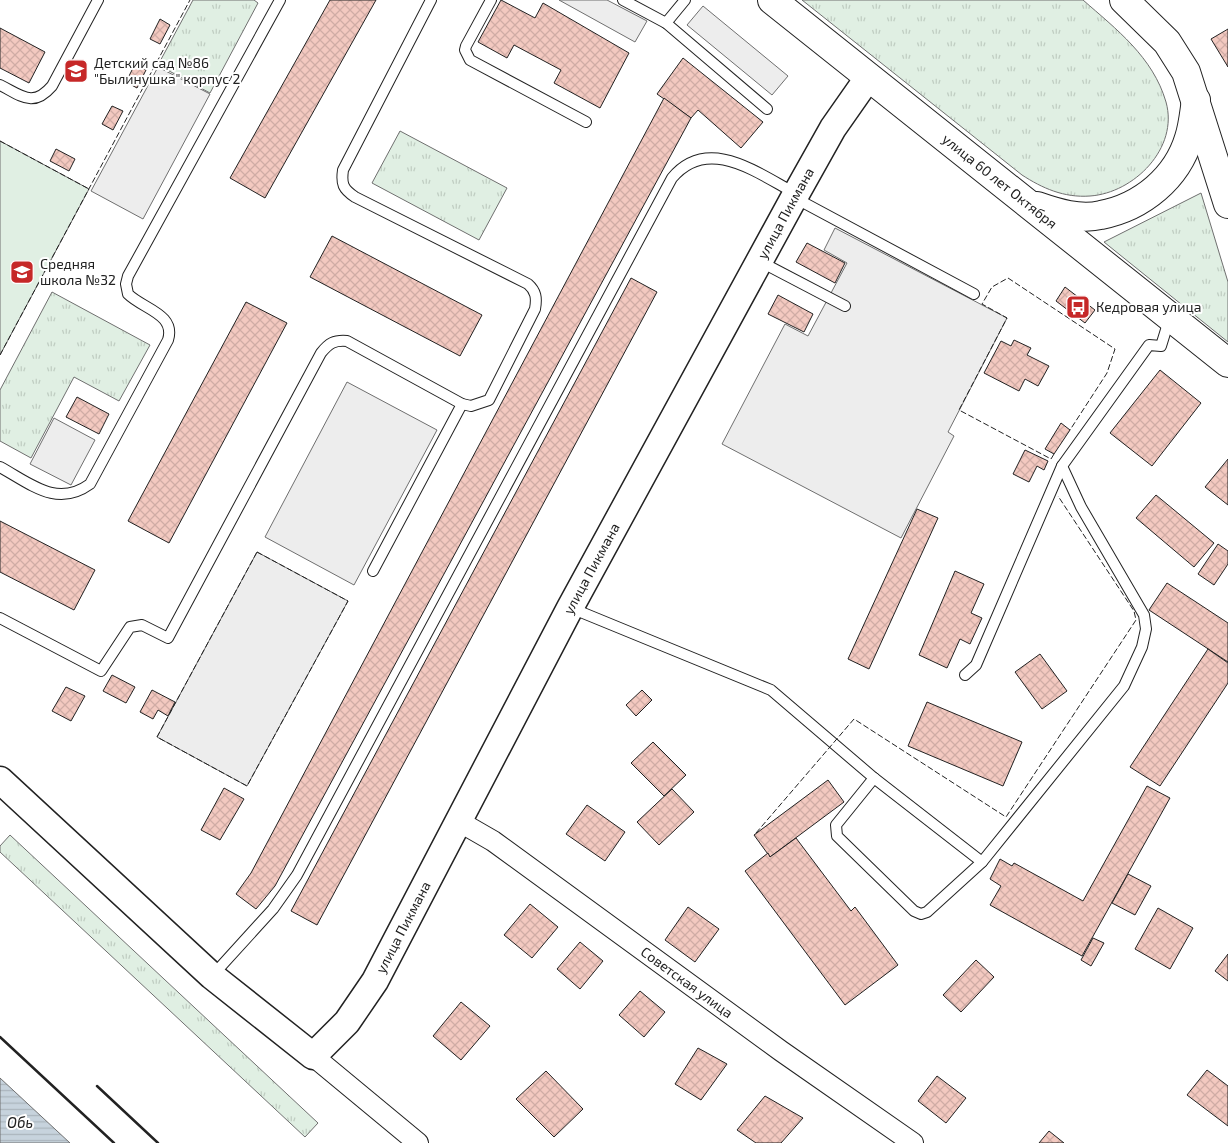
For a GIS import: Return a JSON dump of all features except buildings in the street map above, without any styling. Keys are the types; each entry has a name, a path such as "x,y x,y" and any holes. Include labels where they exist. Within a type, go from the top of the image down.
{"main road":[{"name":"улица 60 лет Октября","path":"772,0 1228,363"},
{"path":"1124,0 1167,42 1186,72 1228,204"},
{"path":"1025,200 1057,212 1084,216 1101,216 1144,198 1165,181 1182,155 1189,138 1196,100"}],"street":[{"name":"улица Пикмана","path":"313,1056 347,1022 375,981 460,822 570,608 759,261 833,128 868,78"},
{"path":"0,780 212,976 418,1143"},
{"name":"Советская улица","path":"460,822 493,841 781,1051 913,1143"}],"lane":[{"path":"0,84 28,99 38,99 45,94 52,86 98,0"},
{"path":"0,467 53,495 67,495 80,491 90,484 168,340 171,331 168,323 162,317 128,294 126,284 128,276 280,0"},
{"path":"0,618 101,671 130,627 142,625 168,638 320,353 328,344 337,340 347,341 462,404 471,406 489,400 535,308 537,299 534,289 528,284 355,197 341,183 343,170 431,0"},
{"path":"491,0 466,46 466,56 470,60 586,122"},
{"path":"623,0 666,23 767,109"},
{"path":"666,23 685,0"},
{"path":"212,976 273,909 297,875 672,178 681,167 691,161 721,158 735,162 974,294"},
{"path":"759,261 845,306"},
{"path":"965,675 976,666 1062,466 1148,345 1161,346 1170,318"},
{"path":"373,571 462,404"},
{"path":"874,778 836,825 837,836 914,911 921,914 928,912 982,862 1124,686 1142,647 1146,629 1144,615 1081,506 1062,466"},
{"path":"570,608 771,690 874,778 982,862"}],"green space":[{"path":"193,0 254,0 258,3 210,93 158,65"},
{"path":"802,0 1083,0 1132,45 1152,71 1166,102 1168,119 1166,136 1159,151 1149,165 1137,177 1122,187 1090,196 1062,194 1037,184 1022,175"},
{"path":"400,131 507,188 479,240 372,183"},
{"name":"Средняя школа №32","path":"0,141 89,189 0,355"},
{"path":"1201,193 1228,282 1228,342 1104,242"},
{"path":"52,292 150,345 119,401 74,377 31,458 0,441 0,390"},
{"path":"10,835 318,1123 305,1137 0,852 0,846"}],"shaded area":[{"path":"559,0 607,0 647,21 635,42"},
{"path":"703,6 788,76 772,95 687,25"},
{"path":"158,67 210,94 143,219 91,191"},
{"path":"835,228 1007,318 948,432 954,436 901,538 722,444 785,324 808,336 847,263 824,250"},
{"path":"347,382 437,430 354,585 265,537"},
{"path":"54,418 95,440 71,485 30,464"},
{"path":"257,552 348,601 247,786 157,737"}],"water":[{"name":"Обь","path":"0,1078 70,1143 0,1143"}],"fence":[{"path":"0,355 190,0"},
{"path":"0,141 89,189"},
{"path":"1054,454 1051,459 959,410 1007,318 982,304 992,287 1008,278 1115,349 1107,373 1070,430"},
{"path":"756,833 854,719 1006,817 1136,620 1134,611 1058,496"},
{"path":"257,552 348,601 247,786 157,737 257,552"}],"wall":[{"path":"0,1037 114,1143"},
{"path":"97,1086 158,1143"}],"place":[{"name":"Детский сад №86 \"Былинушка\" корпус 2","path":"76,71"},
{"name":"Средняя школа №32","path":"22,272"},
{"name":"Кедровая улица","path":"1078,307"}]}
